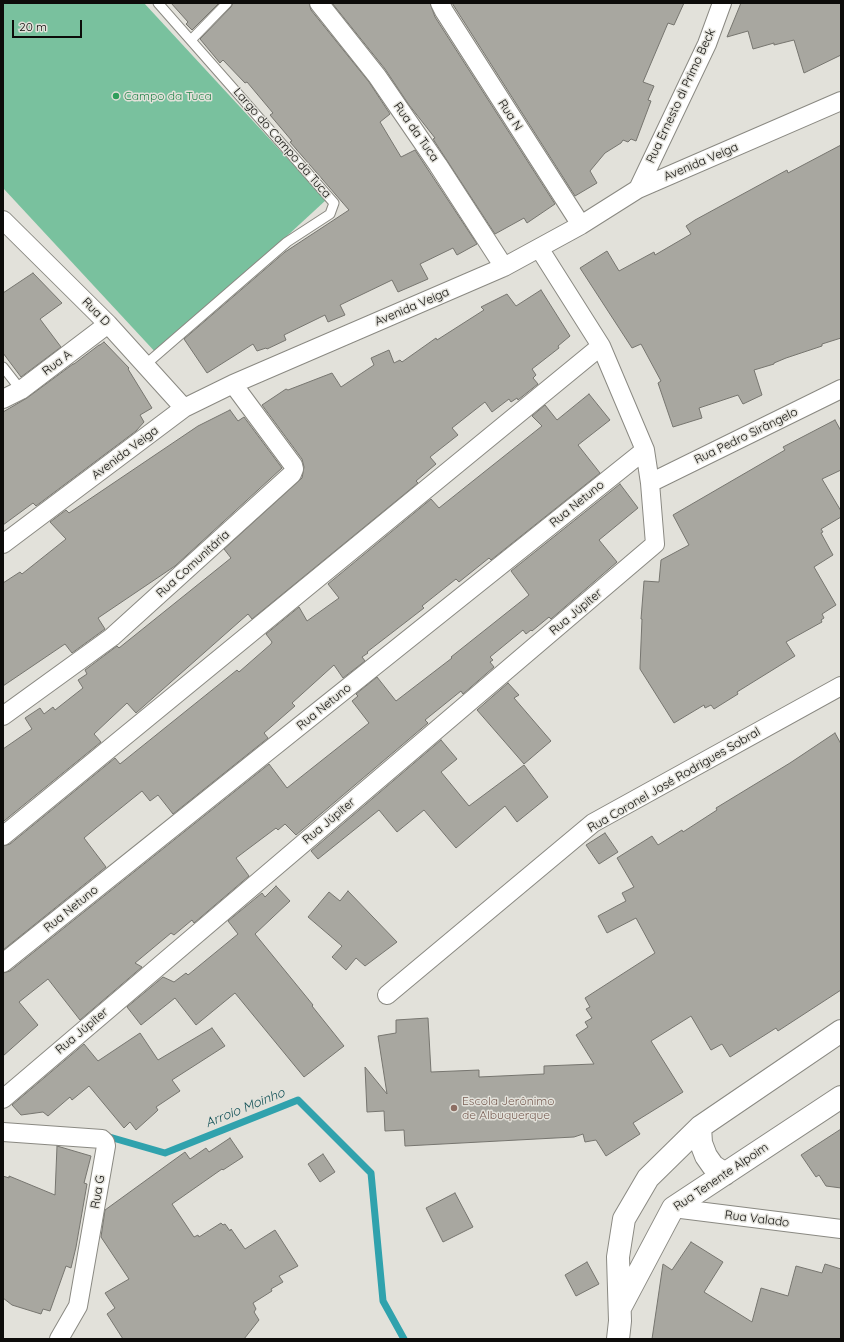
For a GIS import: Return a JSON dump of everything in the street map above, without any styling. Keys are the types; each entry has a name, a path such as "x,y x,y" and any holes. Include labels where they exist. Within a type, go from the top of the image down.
{"street":[{"name":"Rua da Tuca","path":"319,3 377,76 438,165 504,267"},
{"name":"Rua N","path":"440,3 581,225"},
{"name":"Rua Ernesto di Primo Beck","path":"638,189 707,44 722,3"},
{"name":"Avenida Veiga","path":"3,544 184,408 233,384 504,267 581,225 638,189 841,101"},
{"name":"Rua D","path":"3,220 108,324 184,408"},
{"path":"539,248 601,346 645,450 650,483"},
{"name":"Rua A","path":"3,399 21,390 108,324"},
{"path":"3,836 601,346"},
{"name":"Rua Comunitária","path":"3,716 112,637 292,474 294,469 293,465 233,384"},
{"name":"Rua Pedro Sirângelo","path":"650,483 841,389"},
{"name":"Rua Netuno","path":"3,962 645,450"},
{"name":"Rua Júpiter","path":"3,1099 655,544 650,483"},
{"name":"Rua Coronel José Rodrigues Sobral","path":"387,995 593,823 841,686"},
{"path":"618,1339 620,1321 618,1257 624,1219 648,1178 700,1127 841,1031"},
{"name":"Rua Tenente Alpoim","path":"619,1309 673,1208 841,1097"},
{"path":"700,1127 701,1143 706,1156 713,1166 725,1174"},
{"name":"Rua G","path":"3,1132 102,1139 105,1142 106,1146 78,1306 59,1339"},
{"name":"Rua Valado","path":"673,1208 841,1229"}],"lane":[{"name":"Largo do Campo da Tuca","path":"145,365 287,242 330,214 334,203 158,3"},
{"path":"191,40 227,3"},
{"path":"3,367 21,390"}],"green space":[{"name":"Campo da Tuca","path":"3,3 144,3 326,200 158,355 3,188"}],"building":[{"path":"171,3 219,3 192,30 186,24 188,22"},
{"path":"233,3 309,3 311,10 369,82 390,114 380,122 401,157 415,150 477,244 457,255 453,248 420,264 428,279 398,292 392,280 340,305 345,315 328,322 325,315 284,335 286,340 267,349 257,351 253,344 207,373 184,339 285,252 349,210 290,142 292,141 270,115 273,113 247,82 245,83 223,60 220,63 200,39 231,7"},
{"path":"332,3 430,3 435,17 555,204 527,223 524,218 495,234 433,139 435,138 409,105 385,69"},
{"path":"452,3 684,3 674,25 668,23 643,82 654,86 648,100 651,101 636,141 631,139 628,142 623,140 621,143 605,153 590,171 597,183 575,196"},
{"path":"741,3 841,3 841,55 804,73 794,40 774,45 774,43 753,49 748,31 727,37"},
{"path":"841,145 841,338 822,344 822,346 786,358 774,364 754,370 762,395 743,404 738,395 699,408 702,418 673,427 658,383 661,381 641,344 632,348 580,268 607,251 619,271 654,252 655,255 691,234 686,226 695,220 787,170 788,173"},
{"path":"33,273 62,303 40,319 61,347 21,377 3,353 3,293"},
{"path":"541,290 570,336 558,346 559,348 532,369 536,375 533,378 538,384 518,400 517,398 511,402 509,399 492,412 485,402 452,428 458,435 430,457 436,464 416,481 418,483 252,619 248,614 136,713 127,703 94,734 101,742 4,821 3,820 3,749 32,729 25,718 40,708 44,714 53,707 55,710 83,688 78,680 87,674 85,670 117,646 119,648 231,558 224,549 302,478 304,467 302,459 262,405 286,389 288,390 332,373 341,387 374,365 371,358 389,350 394,363 400,360 402,362 436,338 437,340 484,310 481,307 507,294 516,306"},
{"path":"104,342 129,368 128,369 152,408 140,415 144,422 136,431 36,506 33,503 3,525 3,412 27,398"},
{"path":"589,394 610,420 578,445 600,473 491,560 489,558 459,582 456,579 422,606 424,608 367,652 368,653 362,657 365,661 343,678 334,665 292,703 295,706 264,733 268,738 173,814 158,795 150,801 142,791 84,838 106,867 3,950 3,846 10,844 115,758 120,764 237,670 239,672 271,644 272,642 266,634 299,607 307,621 339,598 328,584 431,499 439,508 542,426 532,416 545,405 557,420"},
{"path":"230,410 238,421 244,417 282,468 175,566 98,618 105,629 72,653 65,644 3,686 3,583 20,572 22,574 66,539 50,522 66,510 69,513 198,426"},
{"path":"835,420 841,431 841,470 822,479 841,511 841,517 821,529 823,532 821,533 833,555 814,567 836,605 822,614 824,618 821,620 822,622 786,642 795,656 737,692 738,694 714,709 711,705 705,708 704,705 674,723 640,669 641,619 644,581 659,582 661,560 689,545 673,515 785,450 783,447"},
{"path":"620,484 638,508 599,540 617,562 551,619 549,617 526,634 523,630 490,657 493,660 490,662 494,667 463,694 461,691 425,720 428,723 296,835 285,824 278,830 276,828 236,858 249,876 194,923 192,920 174,935 171,933 135,963 142,967 80,1020 48,979 19,1002 38,1025 3,1056 3,973 10,971 269,764 287,788 369,723 352,701 358,696 356,694 377,677 396,701 452,658 451,657 529,595 511,571"},
{"path":"508,683 519,695 514,698 551,741 524,764 477,710"},
{"path":"835,733 841,744 841,990 778,1031 776,1028 730,1057 722,1044 711,1050 691,1016 651,1041 683,1092 633,1123 640,1134 606,1156 596,1140 585,1142 583,1134 574,1137 405,1146 404,1130 385,1131 384,1111 367,1112 365,1067 387,1094 378,1036 396,1033 396,1020 428,1018 431,1072 479,1070 479,1077 544,1074 544,1066 594,1064 576,1035 588,1027 585,1022 592,1018 586,1009 590,1007 585,998 655,953 636,918 607,933 598,916 626,901 622,893 634,887 617,858 652,836 658,845 682,830 683,832 717,810 716,808 790,763"},
{"path":"441,740 457,759 441,772 469,806 524,765 548,797 517,822 505,806 456,848 424,810 397,832 379,810 318,859 311,851"},
{"path":"605,833 618,852 599,864 586,845"},
{"path":"276,886 290,901 255,934 313,1005 312,1006 344,1046 304,1077 235,993 196,1025 175,998 141,1025 127,1007 163,977 174,982 186,973 188,975 238,934 228,921 262,893 265,897"},
{"path":"348,891 397,942 365,966 356,958 346,970 332,957 342,946 308,917 329,892 340,901"},
{"path":"212,1028 225,1046 172,1080 180,1091 156,1107 158,1110 136,1130 130,1122 124,1128 89,1086 72,1100 70,1097 48,1116 43,1112 21,1115 12,1105 84,1044 98,1061 140,1033 158,1060"},
{"path":"841,1129 841,1188 826,1186 819,1175 816,1177 801,1155"},
{"path":"230,1138 243,1157 223,1170 222,1169 172,1204 194,1237 198,1235 199,1237 221,1223 223,1225 225,1224 230,1231 231,1229 245,1249 275,1230 298,1266 279,1276 283,1282 253,1303 256,1309 254,1312 259,1320 244,1339 123,1339 107,1314 115,1308 105,1293 129,1279 101,1237 105,1210 185,1152 190,1159 206,1148 209,1152"},
{"path":"57,1146 91,1156 84,1183 87,1184 71,1268 66,1266 50,1311 43,1309 41,1314 12,1305 3,1298 3,1176 9,1178 9,1176 55,1195"},
{"path":"323,1154 335,1172 320,1182 308,1164"},
{"path":"455,1193 473,1227 443,1242 426,1208"},
{"path":"691,1242 723,1262 704,1292 752,1322 761,1288 788,1296 796,1266 822,1273 825,1264 841,1269 841,1339 652,1339 663,1264 672,1270"},
{"path":"587,1262 599,1284 576,1296 565,1275"}],"waterway":[{"name":"Arroio Moinho","path":"103,1136 165,1153 298,1100 371,1173 383,1301 404,1339"}],"place":[{"name":"Campo da Tuca","path":"116,96"},
{"name":"Escola Jerônimo de Albuquerque","path":"454,1108"}]}
